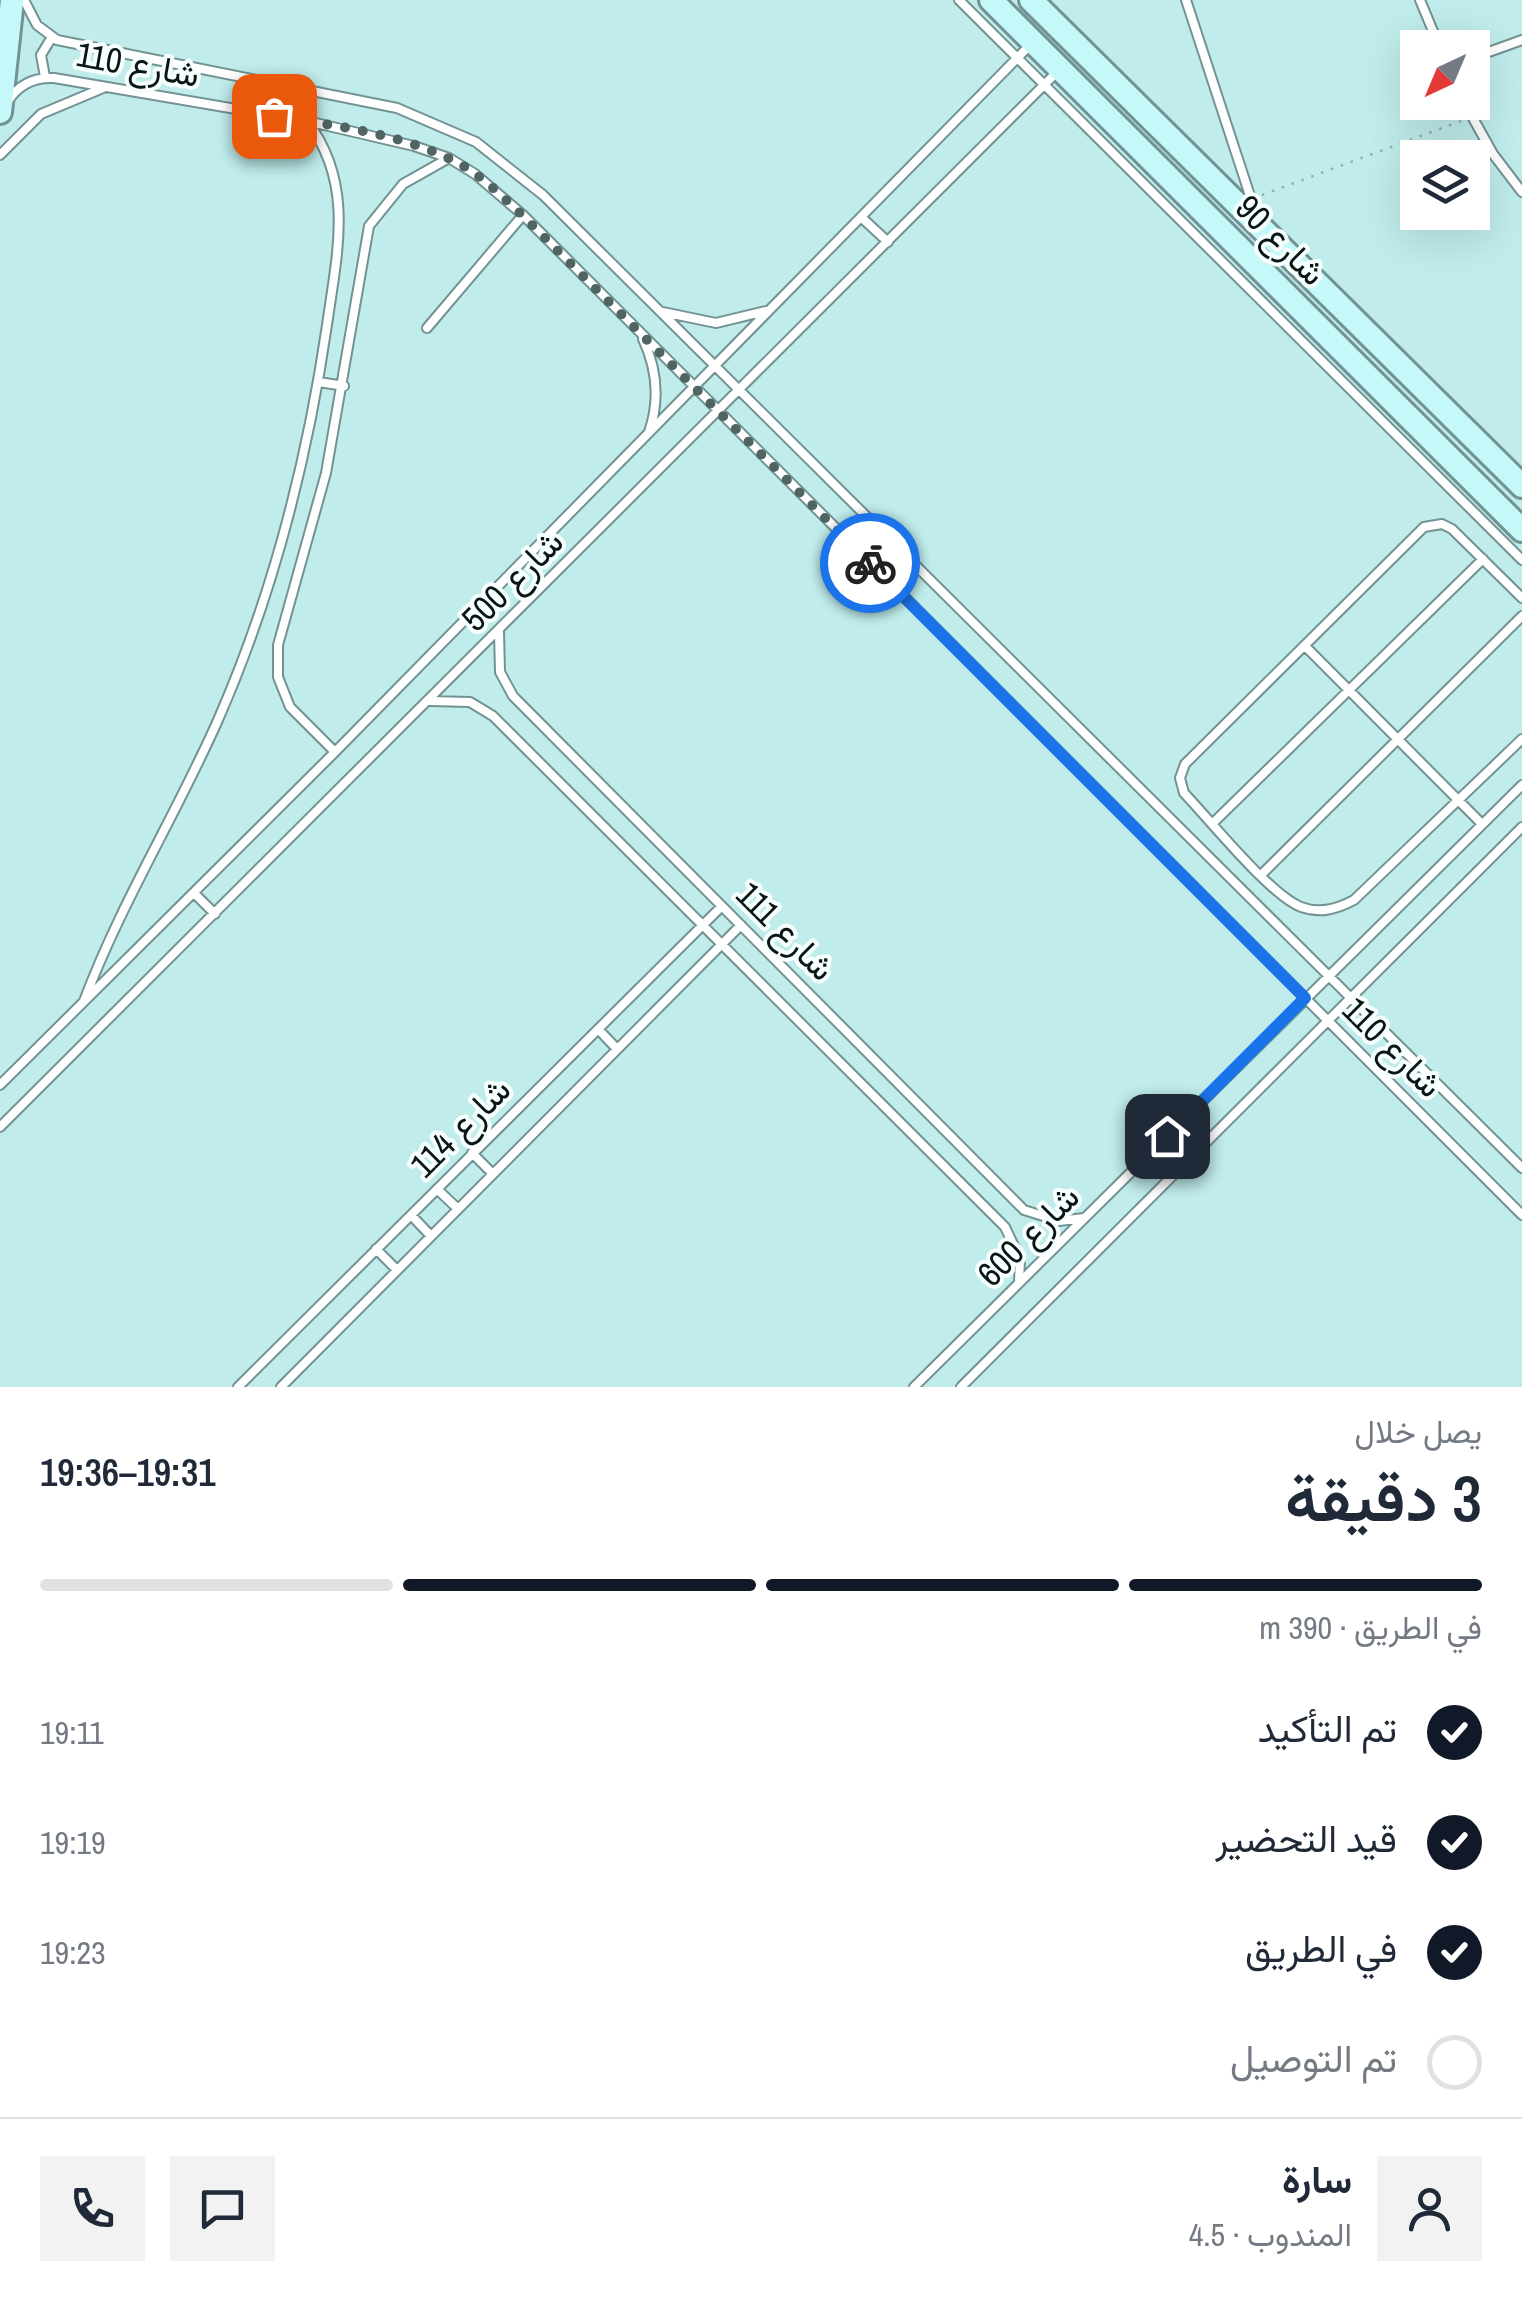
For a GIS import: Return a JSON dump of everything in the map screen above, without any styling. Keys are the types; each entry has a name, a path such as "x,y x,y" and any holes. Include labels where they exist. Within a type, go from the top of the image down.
{"street":[{"path":"0,113 12,0"},
{"name":"شارع 90","path":"992,0 1025,49 1522,530"},
{"name":"شارع 90","path":"1031,0 1522,486"}],"lane":[{"name":"شارع 110","path":"24,0 37,26 52,37 397,108 451,128 522,176 1522,1168"},
{"path":"959,0 1025,49"},
{"path":"1186,0 1260,225"},
{"path":"1420,0 1432,30"},
{"path":"45,78 41,55 52,37"},
{"path":"1490,52 1522,40"},
{"name":"شارع 500","path":"0,1085 335,752 1025,49"},
{"path":"1052,76 1522,560"},
{"name":"شارع 500","path":"1,1123 430,701 1052,76"},
{"name":"شارع 110","path":"0,113 15,90 45,78 106,87 379,136 449,158 500,194 1522,1215"},
{"path":"0,155 41,114 106,87"},
{"path":"1473,120 1522,192"},
{"path":"83,1003 124,906 206,746 248,646 282,543 318,382 340,237 340,206 330,160 307,121"},
{"path":"335,752 290,706 282,692 276,661 316,517 344,386 368,226 403,184 449,158"},
{"path":"427,328 522,215"},
{"path":"861,216 888,242"},
{"path":"661,311 716,323 770,310"},
{"path":"638,330 650,354 656,380 655,408 648,434"},
{"path":"318,382 344,386"},
{"path":"1522,598 1447,526 1424,526 1182,768 1182,788 1262,874 1300,906 1313,910 1341,907 1354,900 1522,739"},
{"path":"1212,822 1483,559"},
{"path":"1262,874 1522,616"},
{"name":"شارع 111","path":"499,632 500,672 512,696 1024,1210 1059,1221 1084,1218"},
{"path":"1304,646 1482,824"},
{"name":"شارع 111","path":"430,701 456,699 493,716 1006,1228 1020,1259 1020,1282"},
{"name":"شارع 600","path":"914,1387 1522,785"},
{"name":"شارع 600","path":"961,1387 1522,827"},
{"path":"194,893 215,914"},
{"name":"شارع 114","path":"238,1387 722,906"},
{"name":"شارع 114","path":"281,1387 741,925"},
{"path":"598,1029 617,1049"},
{"path":"472,1154 493,1174"},
{"path":"437,1189 458,1209"},
{"path":"410,1215 432,1236"},
{"path":"376,1250 397,1270"}],"path":[{"path":"1251,199 1467,120"}],"shaded area":[{"path":"0,0 1522,0 1522,1387 0,1387"}],"way so far":[{"path":"274,116 414,146 449,158 475,174 522,215 870,563"}],"route":[{"path":"870,563 1305,998 1167,1136"}]}
